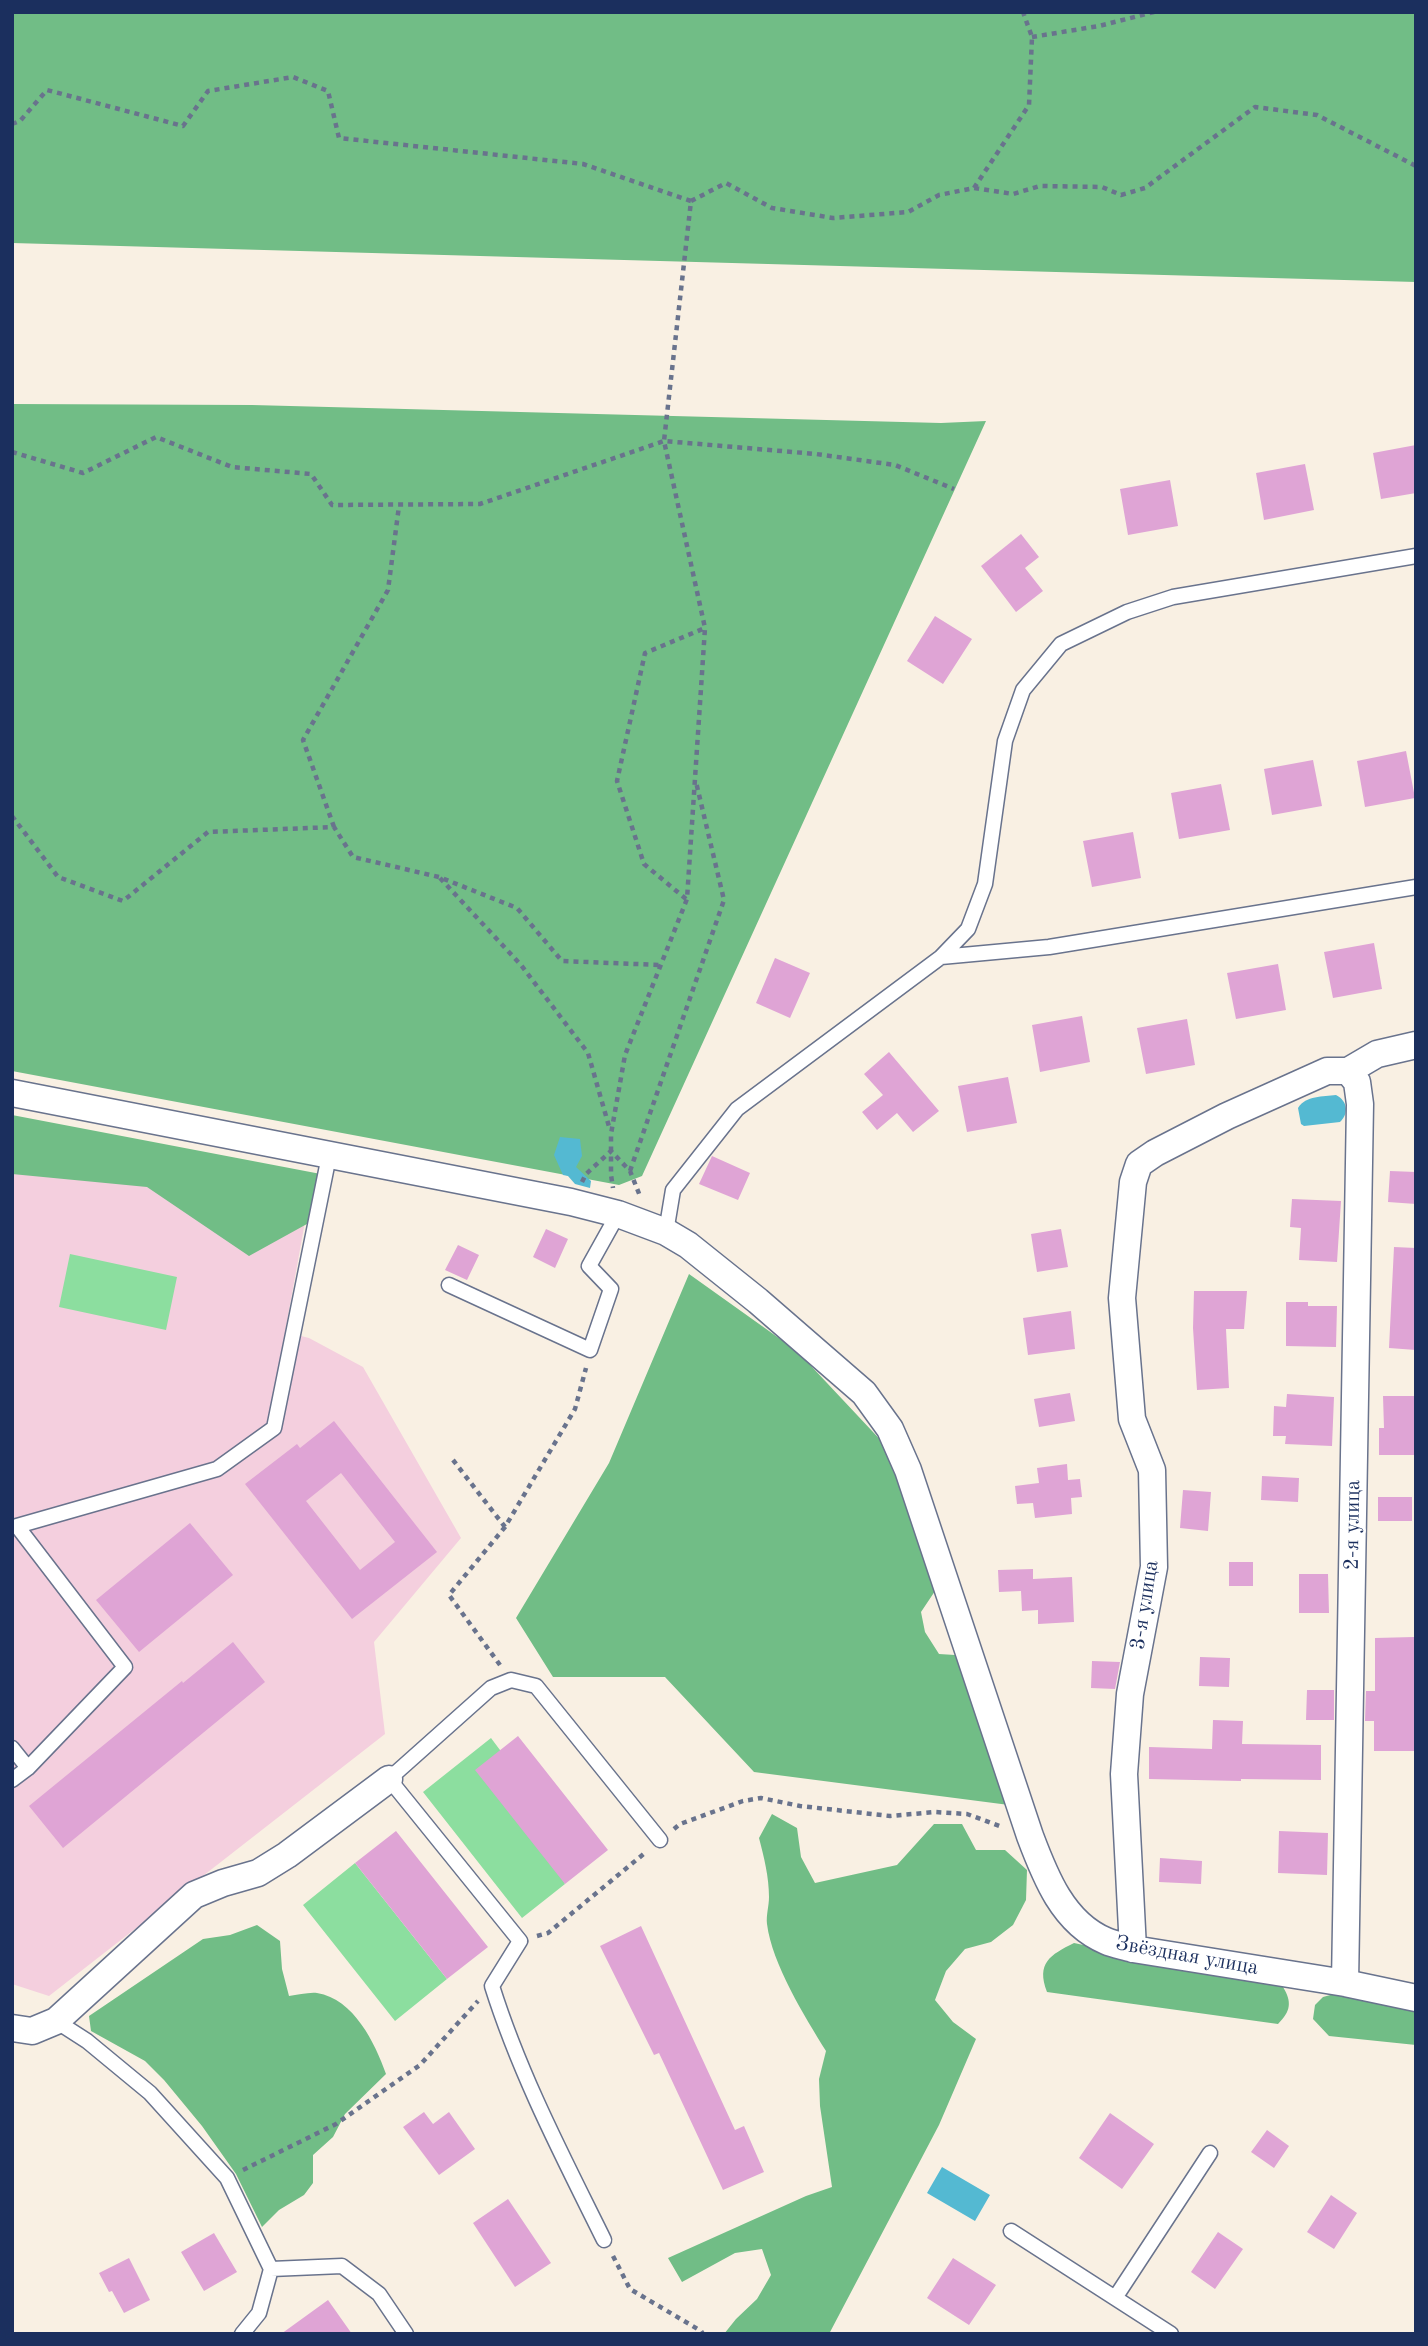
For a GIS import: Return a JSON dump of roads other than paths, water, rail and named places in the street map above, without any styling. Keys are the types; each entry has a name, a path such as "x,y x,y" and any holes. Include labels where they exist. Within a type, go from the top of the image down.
{"street":[{"path":"1348,1071 1377,1054 1416,1045"},
{"name":"3-я улица","path":"1133,1949 1124,1774 1130,1694 1154,1567 1152,1470 1132,1419 1122,1298 1133,1182 1139,1164 1155,1153 1227,1116 1327,1072 1348,1071"},
{"name":"2-я улица","path":"1345,1983 1360,1104 1357,1082 1348,1071"},
{"name":"Звёздная улица","path":"12,1093 570,1202 618,1214 658,1229 688,1245 758,1301 864,1393 890,1429 959,1620 1046,1879 1081,1927 1106,1941 1133,1949 1345,1983 1416,1998"},
{"path":"12,2028 32,2031 56,2021 194,1895 258,1873 287,1855 389,1779"}],"lane":[{"path":"658,1229 673,1190 737,1110 941,957 968,929 985,884 1005,741 1023,690 1061,644 1127,612 1173,597 1416,556"},
{"path":"941,957 1049,947 1416,887"},
{"path":"12,1780 28,1768 125,1667 14,1527 217,1469 274,1427 328,1156"},
{"path":"449,1285 590,1350 611,1289 589,1266 618,1214"},
{"path":"604,2240 536,2103 504,2024 492,1986 520,1941 389,1779 491,1688 511,1680 536,1686 660,1840"},
{"path":"12,1748 28,1768"},
{"path":"56,2021 87,2041 150,2093 227,2178 271,2269 259,2313 242,2334"},
{"path":"1115,2298 1210,2153"},
{"path":"1011,2231 1171,2334"},
{"path":"271,2269 342,2266 379,2294 406,2334"}],"water":[{"path":"1336,1095 1346,1108 1340,1122 1304,1126 1301,1124 1298,1108 1301,1104 1315,1097"},
{"path":"560,1137 580,1139 582,1156 576,1167 591,1181 590,1188 575,1184 568,1176 563,1175 554,1155"},
{"path":"942,2167 990,2195 975,2221 927,2193"}]}
